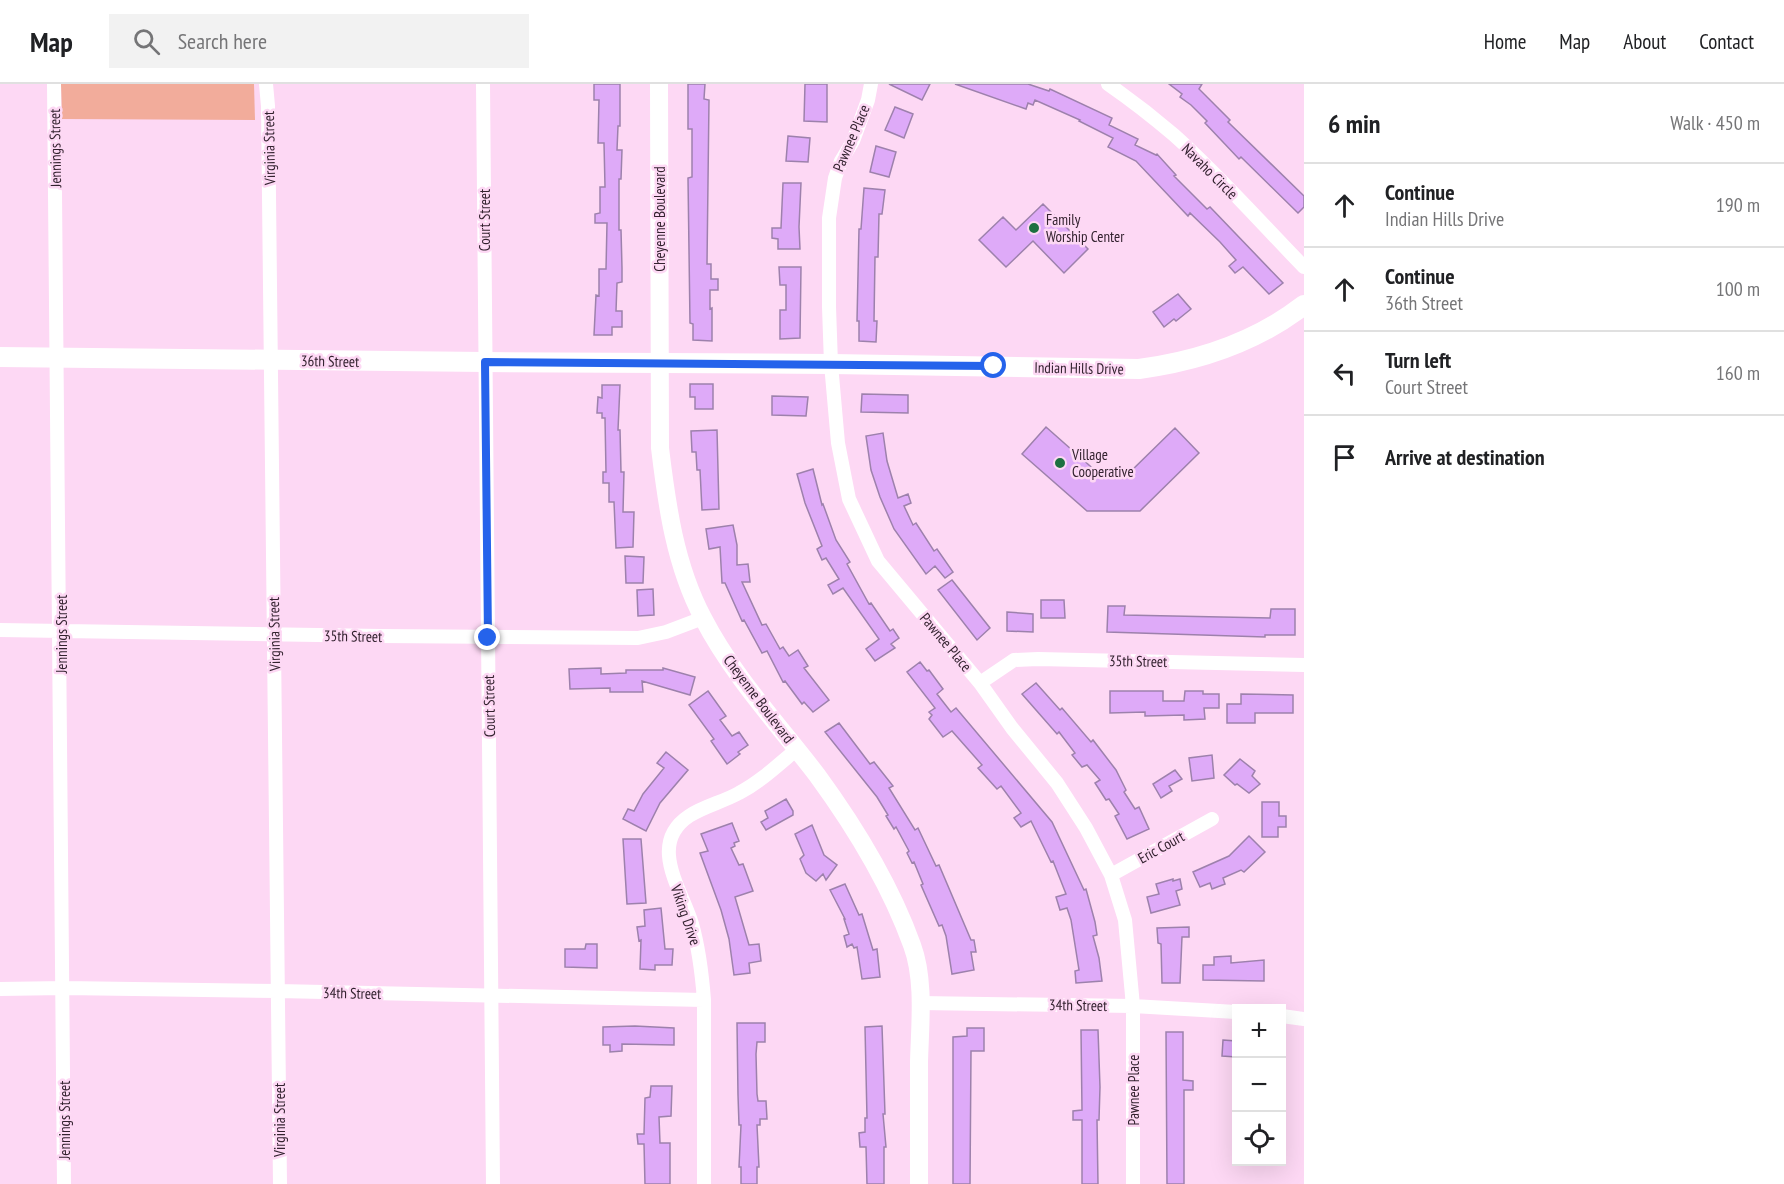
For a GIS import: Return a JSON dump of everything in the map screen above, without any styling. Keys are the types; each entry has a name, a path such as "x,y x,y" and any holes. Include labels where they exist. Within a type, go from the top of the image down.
{"main road":[{"name":"Indian Hills Drive","path":"659,364 1139,369 1219,352 1271,327 1304,304"},
{"name":"36th Street","path":"0,357 659,364"}],"street":[{"name":"Jennings Street","path":"54,84 61,631 64,1184"},
{"name":"Virginia Street","path":"266,84 272,360 280,1184"},
{"name":"Court Street","path":"483,84 493,1184"},
{"name":"Cheyenne Boulevard","path":"659,84 660,448 666,504 674,542 703,618 737,674 797,749 862,840 913,946 920,1003 919,1184"},
{"name":"Pawnee Place","path":"871,84 868,100 853,141 841,161 835,178 829,218 831,364 838,443 849,499 878,561 980,683 1012,728 1057,783 1086,828 1111,875 1125,920 1133,1006 1133,1184"},
{"name":"Navaho Circle","path":"1108,84 1175,136 1225,184 1304,267"},
{"name":"35th Street","path":"0,630 488,638 638,638 666,632 703,618"},
{"name":"35th Street","path":"980,683 1014,660 1304,665"},
{"name":"Viking Drive","path":"704,1184 705,1000 698,945 670,864 669,845 675,830 688,816 739,793 797,749"},
{"name":"Eric Court","path":"1111,875 1212,819"},
{"name":"34th Street","path":"0,989 278,991 705,1000"},
{"name":"34th Street","path":"920,1003 1133,1006 1232,1012"},
{"path":"1286,1017 1304,1019"}],"shaded area":[{"path":"61,84 254,84 255,120 62,119"}],"building":[{"path":"594,84 620,84 620,126 618,126 617,150 622,150 621,179 619,179 619,230 621,230 622,282 617,283 616,311 622,311 622,327 612,327 612,335 594,335 596,295 599,296 599,269 606,269 607,223 595,223 595,214 600,213 600,187 605,187 604,143 598,143 599,100 594,100"},
{"path":"688,84 705,84 704,99 709,100 707,264 711,264 711,279 718,279 718,290 710,290 712,341 693,340 693,324 690,323 688,178 692,177 692,129 688,129"},
{"path":"805,84 827,84 827,122 804,121"},
{"path":"889,84 930,84 922,100"},
{"path":"955,84 1028,84 1049,91 1050,89 1112,118 1109,125 1138,139 1135,145 1157,154 1176,175 1174,176 1207,209 1210,207 1283,283 1269,294 1243,267 1235,273 1229,266 1236,260 1220,242 1190,213 1188,216 1136,161 1108,147 1113,138 1035,100 1033,105 1028,103 1026,109"},
{"path":"1169,84 1202,84 1199,89 1230,120 1228,122 1304,196 1304,207 1298,213 1241,157 1239,159 1205,123 1207,121 1180,97 1182,94"},
{"path":"895,107 913,114 904,138 885,130"},
{"path":"788,136 810,138 808,162 786,161"},
{"path":"876,146 896,152 889,177 870,172"},
{"path":"783,183 801,183 800,249 778,249 778,239 772,238 772,228 781,228"},
{"path":"864,188 885,190 882,214 879,214 878,257 875,257 876,342 859,341 859,321 857,321 859,229 861,229"},
{"path":"1043,204 1088,249 1064,273 1033,241 1006,267 979,240 1003,217 1016,230"},
{"path":"779,267 801,267 800,338 780,339 780,310 786,310 786,285 780,285"},
{"path":"1178,294 1191,309 1164,327 1153,312"},
{"path":"690,384 713,384 713,409 695,409 695,397 690,397"},
{"path":"602,385 620,385 618,430 620,430 621,472 624,472 623,512 634,512 633,547 616,548 614,502 609,502 609,483 603,483 603,472 606,472 605,418 602,418 602,413 597,413 598,397 602,398"},
{"path":"862,394 908,395 908,413 861,412"},
{"path":"772,396 808,397 806,416 772,415"},
{"name":"Village Cooperative","path":"1046,427 1098,473 1129,473 1175,428 1199,453 1140,511 1087,511 1022,454"},
{"path":"717,430 719,509 702,510 700,470 697,470 696,452 692,452 691,431"},
{"path":"883,433 887,461 898,498 908,494 911,503 904,506 913,525 916,523 934,551 937,549 953,572 945,578 935,566 926,574 894,529 880,497 871,470 866,436"},
{"path":"813,469 822,505 836,540 850,562 847,564 869,604 871,603 890,631 893,629 899,638 891,644 895,648 875,661 866,649 879,639 843,588 833,594 828,585 839,579 826,558 822,560 817,549 822,546 805,503 797,474"},
{"path":"733,525 737,545 737,565 748,564 750,582 742,582 762,625 766,624 780,649 783,647 789,656 798,650 808,666 804,668 829,700 813,712 804,702 802,704 785,681 783,682 767,651 762,653 744,620 742,621 725,583 722,583 720,547 709,549 706,529"},
{"path":"625,556 644,557 643,583 626,583"},
{"path":"952,580 990,628 977,640 938,590"},
{"path":"653,589 654,615 638,616 637,590"},
{"path":"1041,600 1064,600 1065,618 1041,618"},
{"path":"1108,606 1125,606 1124,615 1270,618 1271,609 1295,609 1295,635 1265,635 1265,637 1107,632"},
{"path":"1007,612 1033,614 1033,632 1007,631"},
{"path":"920,662 943,689 937,694 951,712 956,708 1052,822 1084,890 1086,889 1095,922 1097,935 1093,936 1102,981 1076,983 1075,971 1079,970 1071,920 1067,908 1060,910 1056,897 1066,894 1053,861 1051,862 1031,821 1021,827 1014,818 1021,813 1001,786 997,789 978,768 982,765 952,731 943,737 929,719 932,715 929,712 935,708 907,672"},
{"path":"601,668 601,674 626,673 626,670 663,670 663,668 695,677 690,695 642,681 643,692 610,692 610,688 570,689 569,669"},
{"path":"1036,683 1060,710 1062,708 1091,742 1093,740 1116,770 1126,790 1124,792 1135,809 1139,807 1149,829 1127,839 1115,816 1119,814 1095,783 1100,780 1087,765 1082,767 1072,755 1075,753 1059,732 1057,734 1022,694"},
{"path":"708,691 726,716 720,720 732,736 739,732 748,745 727,764 711,741 714,739 689,705"},
{"path":"1110,691 1163,691 1163,701 1184,701 1185,691 1203,691 1203,694 1219,694 1219,708 1204,708 1205,719 1184,720 1184,715 1145,716 1145,712 1110,713"},
{"path":"1241,694 1293,695 1293,713 1255,713 1255,723 1227,723 1227,704 1241,704"},
{"path":"839,723 870,764 874,762 893,786 889,788 915,830 918,828 936,866 939,865 971,940 974,940 976,952 971,952 974,970 952,974 946,936 942,925 939,926 921,885 923,884 914,862 912,863 907,853 909,851 896,827 894,829 886,816 888,815 877,797 825,732"},
{"path":"666,752 688,770 660,803 646,831 623,819 628,809 634,811 643,794 664,768 657,763"},
{"path":"1212,755 1214,778 1192,781 1189,758"},
{"path":"1240,759 1255,771 1252,776 1260,784 1249,793 1224,775"},
{"path":"1175,770 1182,779 1169,786 1172,791 1161,798 1153,784"},
{"path":"786,799 793,815 766,830 761,822 768,818 765,811"},
{"path":"1262,802 1279,802 1279,816 1286,816 1286,827 1278,827 1278,837 1262,837"},
{"path":"732,823 739,841 731,848 739,865 743,864 753,891 735,897 749,945 759,944 761,961 749,963 750,973 734,975 729,939 721,910 700,853 708,851 701,834"},
{"path":"812,825 824,855 837,865 826,880 823,874 816,881 806,873 800,859 804,855 795,834"},
{"path":"1249,836 1265,852 1244,872 1241,870 1223,878 1225,884 1212,889 1210,883 1200,887 1193,872 1229,856"},
{"path":"623,839 641,839 646,903 627,904"},
{"path":"1173,879 1173,881 1180,879 1182,889 1176,891 1180,905 1151,913 1147,897 1159,894 1156,884"},
{"path":"845,884 859,915 862,914 873,950 877,949 880,977 862,979 857,947 854,948 852,944 847,947 844,936 849,934 845,919 830,890"},
{"path":"661,908 665,949 673,949 672,965 655,965 655,970 640,969 641,940 639,941 637,927 645,926 644,910"},
{"path":"1189,927 1189,937 1182,937 1180,983 1162,983 1161,944 1158,943 1157,928"},
{"path":"586,944 597,944 597,968 565,967 565,949 585,949"},
{"path":"1231,956 1231,963 1264,960 1264,981 1203,980 1203,965 1214,965 1214,957"},
{"path":"737,1023 765,1023 765,1042 757,1042 756,1054 758,1101 766,1101 767,1119 760,1119 760,1125 757,1125 759,1167 757,1167 757,1184 741,1184"},
{"path":"882,1026 885,1114 883,1114 886,1147 884,1147 884,1184 867,1184 866,1147 860,1147 859,1133 865,1132 865,1118 867,1118 865,1027"},
{"path":"603,1027 674,1028 674,1045 622,1044 622,1051 610,1052 610,1045 603,1045"},
{"path":"967,1028 984,1028 984,1051 971,1051 970,1184 953,1184 953,1037 967,1036"},
{"path":"1081,1030 1098,1030 1100,1087 1099,1120 1097,1120 1098,1184 1082,1184 1082,1120 1073,1120 1073,1111 1082,1110"},
{"path":"1166,1032 1183,1032 1183,1080 1193,1081 1193,1090 1184,1090 1184,1184 1167,1184"},
{"path":"1223,1040 1232,1041 1232,1057 1222,1056"},
{"path":"651,1086 672,1086 671,1116 659,1117 660,1143 670,1143 670,1184 645,1184 644,1144 638,1144 637,1134 644,1134 645,1098 650,1097"}],"place":[{"name":"Family Worship Center","path":"1034,228"},
{"name":"Village Cooperative","path":"1060,463"}],"route":[{"path":"488,638 485,362 994,366"}]}
